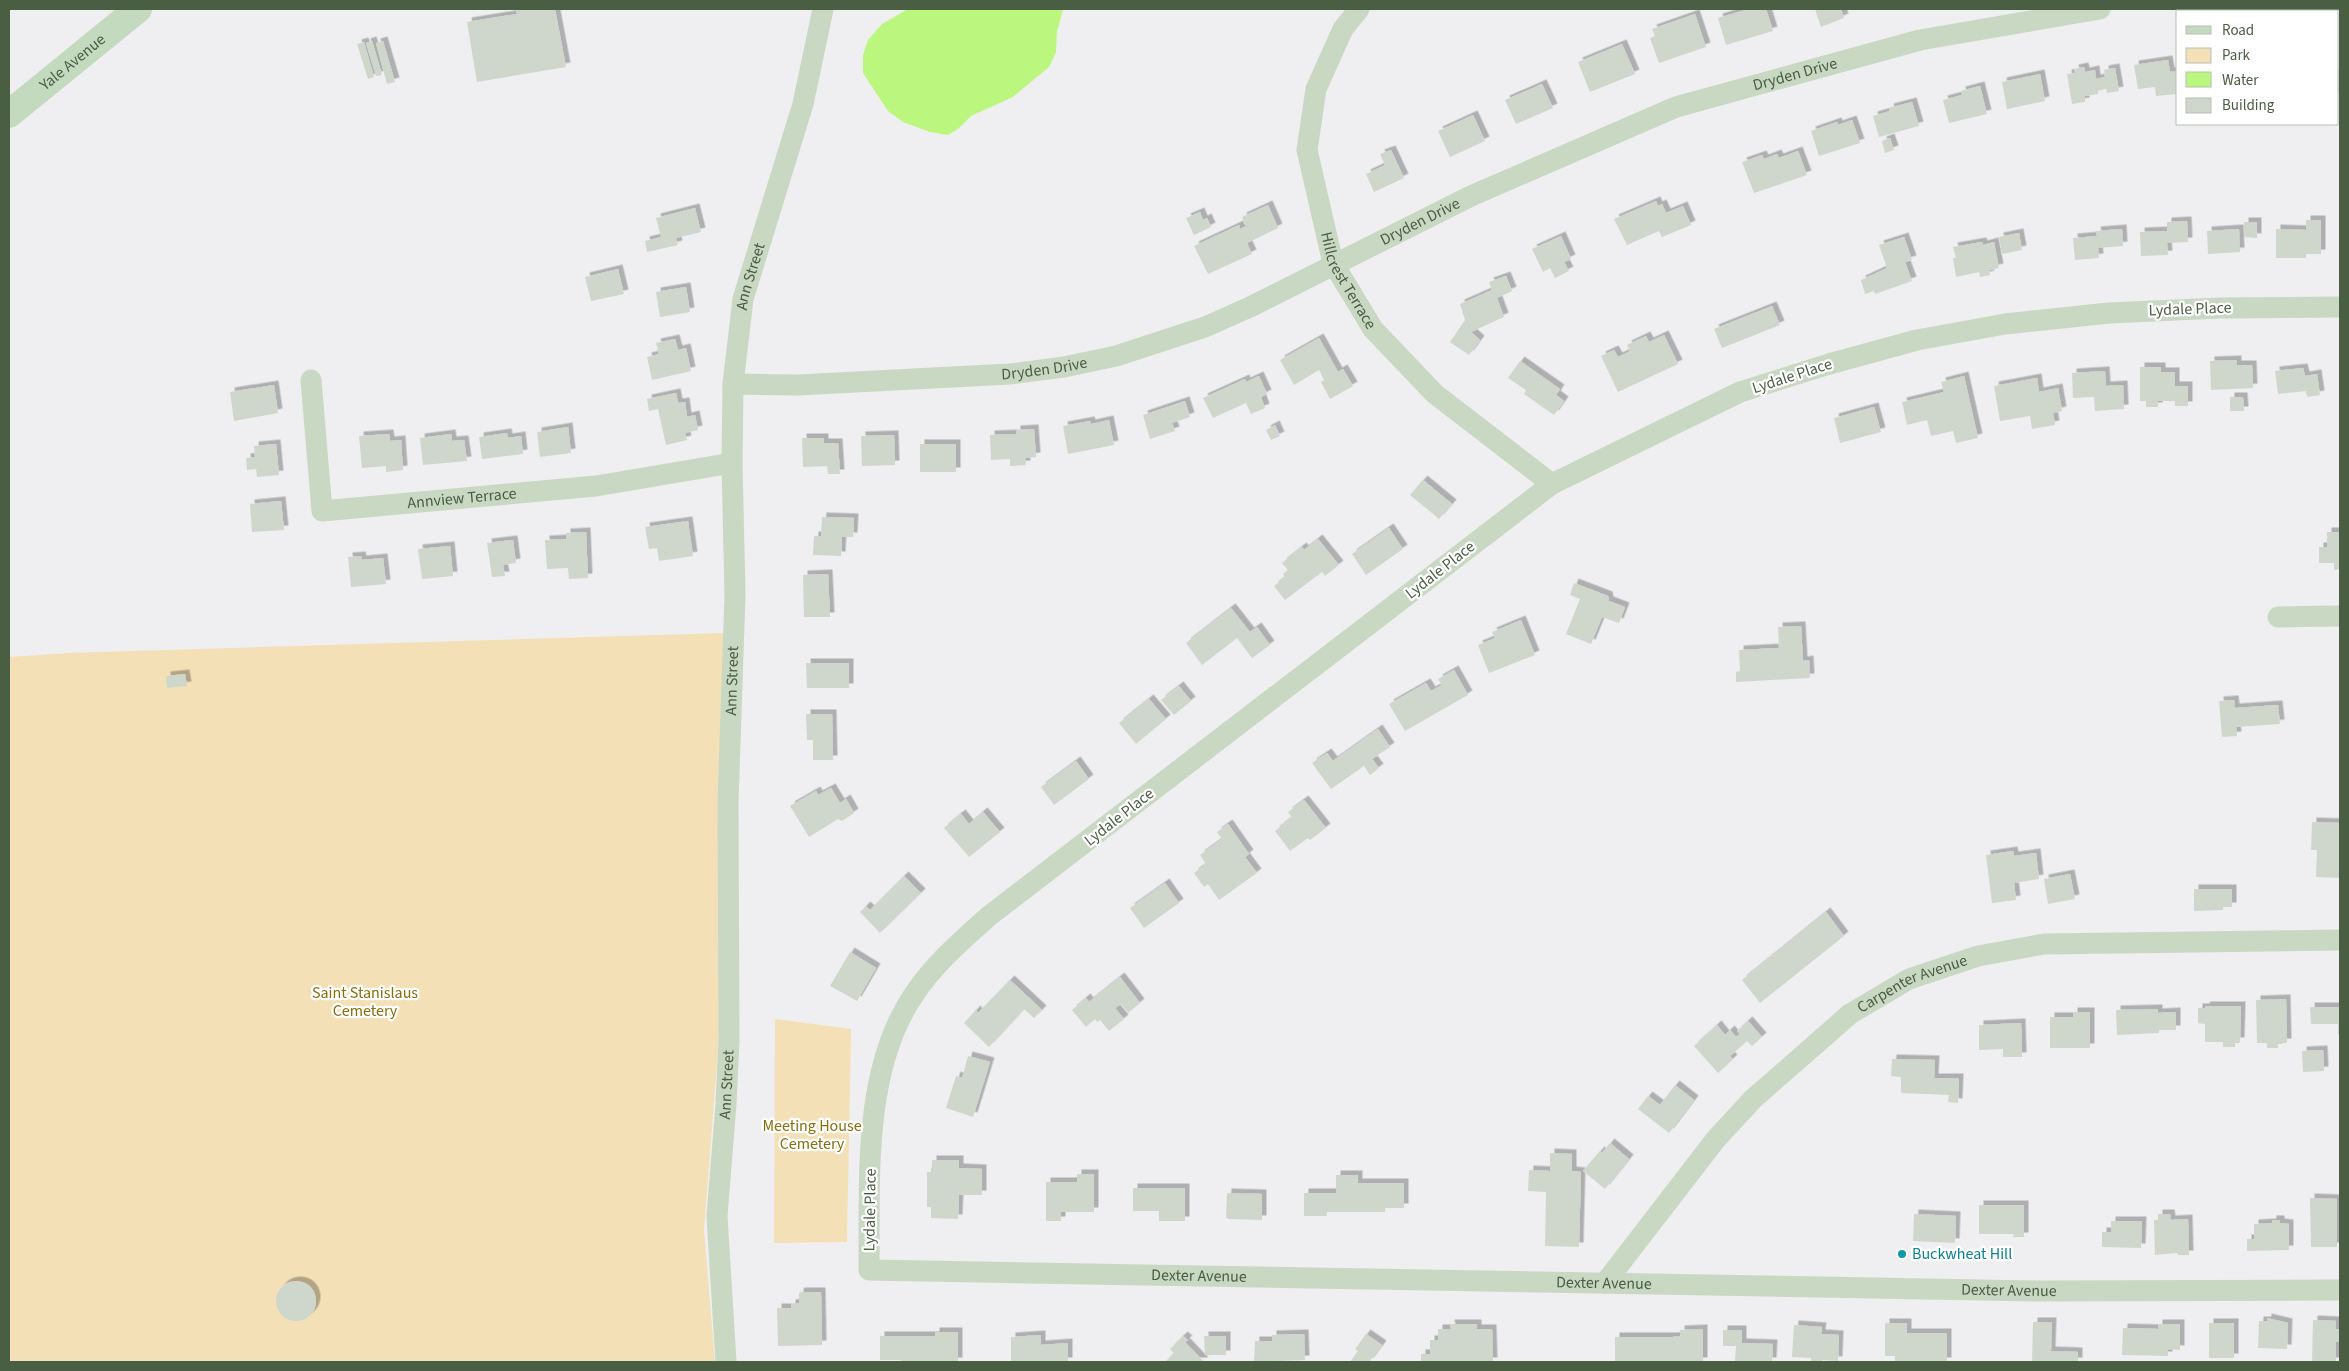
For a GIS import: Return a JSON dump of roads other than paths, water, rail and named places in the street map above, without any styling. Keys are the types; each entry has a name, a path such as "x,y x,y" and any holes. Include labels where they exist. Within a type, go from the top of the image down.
{"main road":[{"name":"Yale Avenue","path":"9,114 138,9"}],"street":[{"name":"Ann Street","path":"726,1362 717,1216 729,1040 728,802 735,595 732,463 733,384 743,299 803,104 823,9"},
{"name":"Hillcrest Terrace","path":"1359,9 1343,29 1316,89 1307,150 1334,264 1373,328 1435,394 1552,484"},
{"name":"Dryden Drive","path":"733,384 798,385 1010,374 1072,365 1116,356 1205,327 1250,307 1470,196 1676,107 1920,40 2100,9"},
{"name":"Lydale Place","path":"869,1270 871,1145 875,1101 884,1065 896,1030 912,996 935,968 959,942 989,916 1552,484 1740,392 1829,364 1917,340 2005,324 2108,313 2220,308 2340,307"},
{"name":"Annview Terrace","path":"311,380 322,511 596,486 732,463"},
{"path":"2278,617 2340,616"},
{"name":"Carpenter Avenue","path":"1605,1283 1716,1139 1753,1099 1850,1014 1909,979 1978,956 2044,944 2340,940"},
{"name":"Dexter Avenue","path":"869,1270 2038,1291 2340,1290"}],"water":[{"path":"908,9 1063,9 1057,32 1056,52 1049,67 1013,97 971,116 959,128 948,135 930,132 903,122 888,111 863,73 863,55 868,40 882,24"}],"place":[{"name":"Buckwheat Hill","path":"1902,1254"}],"park label":[{"name":"Saint Stanislaus Cemetery","path":"365,1002"},
{"name":"Meeting House Cemetery","path":"812,1135"}]}
